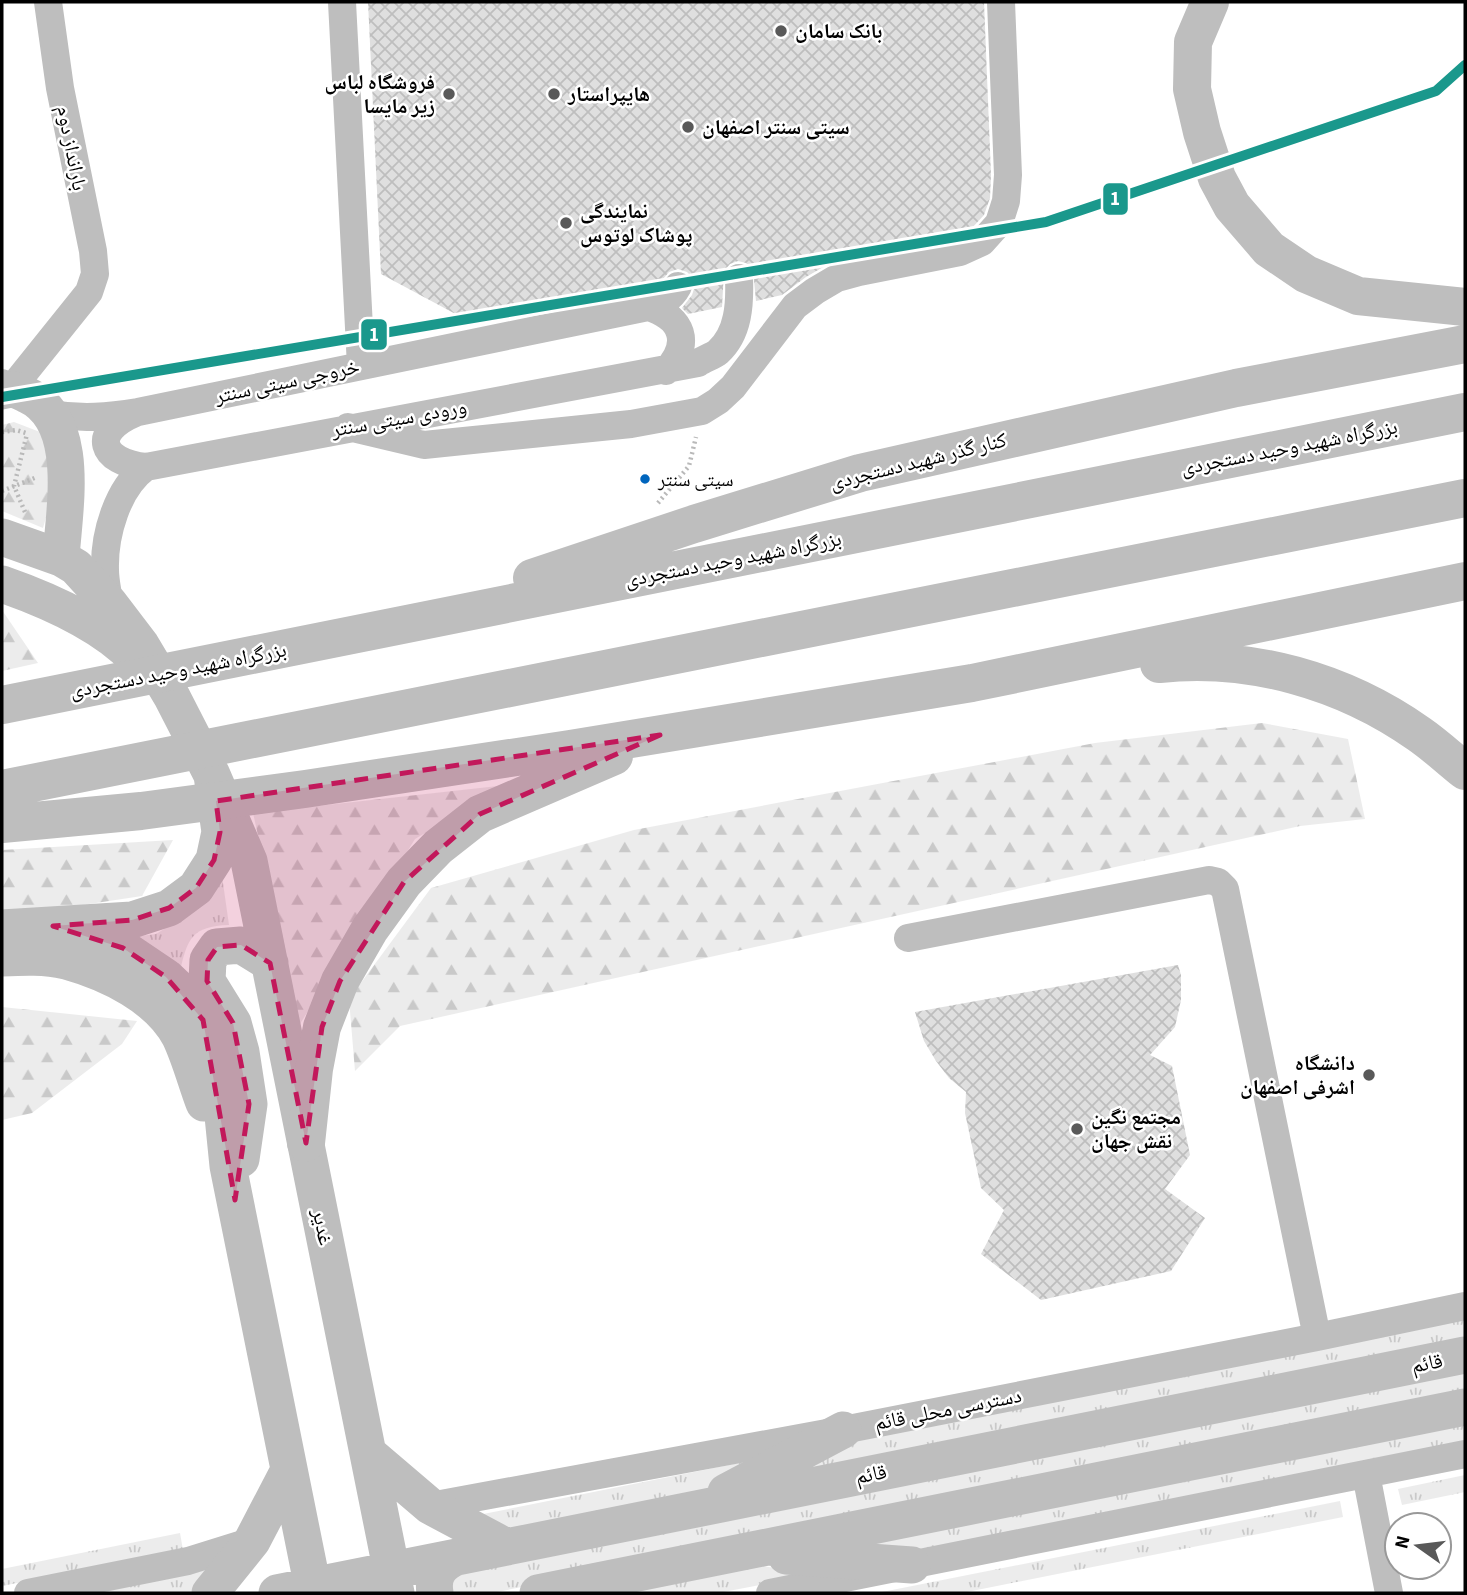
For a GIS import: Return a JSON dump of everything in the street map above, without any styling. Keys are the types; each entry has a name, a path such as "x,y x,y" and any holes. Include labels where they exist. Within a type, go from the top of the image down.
{"highway":[{"path":"1210,2 1193,43 1192,89 1217,178 1232,206 1269,248 1306,274 1358,296 1465,307"},
{"name":"کنار گذر شهید دستجردی","path":"384,629 658,536 860,472 1236,388 1465,344"},
{"name":"بزرگراه شهید وحید دستجردی","path":"2,705 1465,412"},
{"path":"2,789 1465,498"},
{"path":"2,824 141,811 291,791 972,683 1465,582"},
{"path":"972,683 1195,660 1259,667 1318,682 1366,702 1419,734 1465,771"},
{"path":"306,1143 314,1069 322,1027 340,981 370,929 404,882 438,847 480,814 660,734"}],"main road":[{"path":"5,387 36,399 39,424 63,440 68,562"},
{"path":"2,928 132,920 169,908 232,861 220,832 212,775 172,697 141,645 109,603 68,562 15,526"},
{"path":"9,587 84,620 126,649 172,697"},
{"name":"غدیر","path":"232,861 270,963 394,1582"},
{"path":"53,926 123,948 166,977 186,996 203,1020 211,1046 222,1106 231,1183 313,1590"},
{"path":"231,1183 249,1104 242,1052 233,1023 207,981 208,960 217,947 241,945 270,963"},
{"path":"2,958 32,957 65,961 125,985 156,1006 180,1037 231,1183"},
{"name":"قائم","path":"276,1593 394,1582 457,1557 1465,1355"},
{"path":"538,1593 1465,1408"},
{"path":"692,1510 843,1430"},
{"path":"369,1454 430,1506 507,1547"},
{"path":"210,1593 253,1541 289,1470"},
{"path":"740,1553 912,1565"},
{"path":"435,1593 435,1576 440,1567 457,1557"}],"street":[{"name":"بارانداز دوم","path":"5,387 89,292 95,274 48,2"},
{"path":"342,2 361,366"},
{"path":"348,427 424,445 631,424 702,411 733,387 795,306 815,291 838,278 960,252 982,243 999,223 1006,201 1009,175 1001,2"},
{"name":"ورودی سیتی سنتر","path":"146,467 698,363 718,352 732,332 740,305 739,278"},
{"name":"خروجی سیتی سنتر","path":"39,424 138,412 648,307 665,302 678,286"},
{"path":"648,307 674,320 680,332 681,347 676,360 666,371"},
{"path":"138,412 116,424 109,431 105,442 109,453 118,461 146,467"},
{"path":"109,603 105,569 114,515 134,475 146,467"},
{"path":"908,938 1209,880 1225,889 1317,1337"},
{"name":"دسترسی محلی قائم","path":"430,1506 843,1430 1465,1306"},
{"path":"770,1593 1465,1454"},
{"path":"1366,1474 1389,1593"},
{"path":"28,1593 188,1561 253,1541"}],"path":[{"path":"658,536 658,501 690,466 702,411"},
{"path":"15,526 23,510 14,486 39,424"}],"highlighted area":[{"path":"660,735 480,814 404,882 340,981 322,1027 306,1143 270,963 241,945 217,947 208,960 207,981 233,1023 249,1104 235,1200 203,1020 166,977 123,948 53,926 132,920 169,908 196,888 214,860 220,832 216,801"}],"green space":[{"path":"14,422 40,432 53,453 55,486 43,528 2,511 2,425"},
{"path":"2,610 38,663 2,671"},
{"path":"1262,723 1348,739 1365,819 1300,826 400,1026 355,1071 349,999 431,888 634,830 1095,743"},
{"path":"507,785 415,839 300,1024 253,813"},
{"path":"173,840 142,896 43,911 2,912 2,850"},
{"path":"221,869 229,925 207,928 193,936 185,951 180,972 124,938 156,934 190,913"},
{"path":"2,1007 137,1021 122,1044 32,1113 2,1120"},
{"path":"1465,1318 1465,1340 784,1476 843,1442"},
{"path":"1465,1370 1465,1398 492,1593 445,1593 448,1576"},
{"path":"1465,1419 1465,1442 904,1554 836,1545"},
{"path":"749,1461 700,1493 504,1533 473,1516"},
{"path":"1465,1475 1465,1492 1402,1505 1398,1489"},
{"path":"1340,1501 1343,1517 962,1593 877,1593"},
{"path":"180,1533 183,1550 2,1586 2,1569"},
{"path":"753,1564 812,1575 718,1593 605,1593"},
{"path":"217,1568 196,1593 88,1593"}],"building":[{"name":"سیتی سنتر اصفهان","path":"368,2 984,2 990,198 984,215 972,228 955,236 832,262 782,295 756,301 753,270 746,263 738,261 730,264 724,271 722,307 688,314 682,308 695,286 687,272 678,269 669,272 657,286 644,291 476,325 381,274"},
{"name":"مجتمع نگین نقش جهان","path":"1178,965 1181,975 1181,1000 1175,1027 1150,1055 1172,1066 1190,1155 1165,1189 1205,1218 1171,1271 1041,1300 981,1254 1004,1210 981,1188 965,1113 966,1092 949,1078 936,1061 924,1041 915,1012"}],"transit line":[{"name":"1","path":"2,397 1046,222 1436,91 1465,65"}],"place":[{"name":"بانک سامان","path":"781,31"},
{"name":"فروشگاه لباس زیر مایسا","path":"449,94"},
{"name":"هایپراستار","path":"554,94"},
{"name":"سیتی سنتر اصفهان","path":"688,127"},
{"name":"نمایندگی پوشاک لوتوس","path":"566,223"},
{"name":"سیتی سنتر","path":"645,479"},
{"name":"دانشگاه اشرفی اصفهان","path":"1369,1075"},
{"name":"مجتمع نگین نقش جهان","path":"1077,1129"}]}
